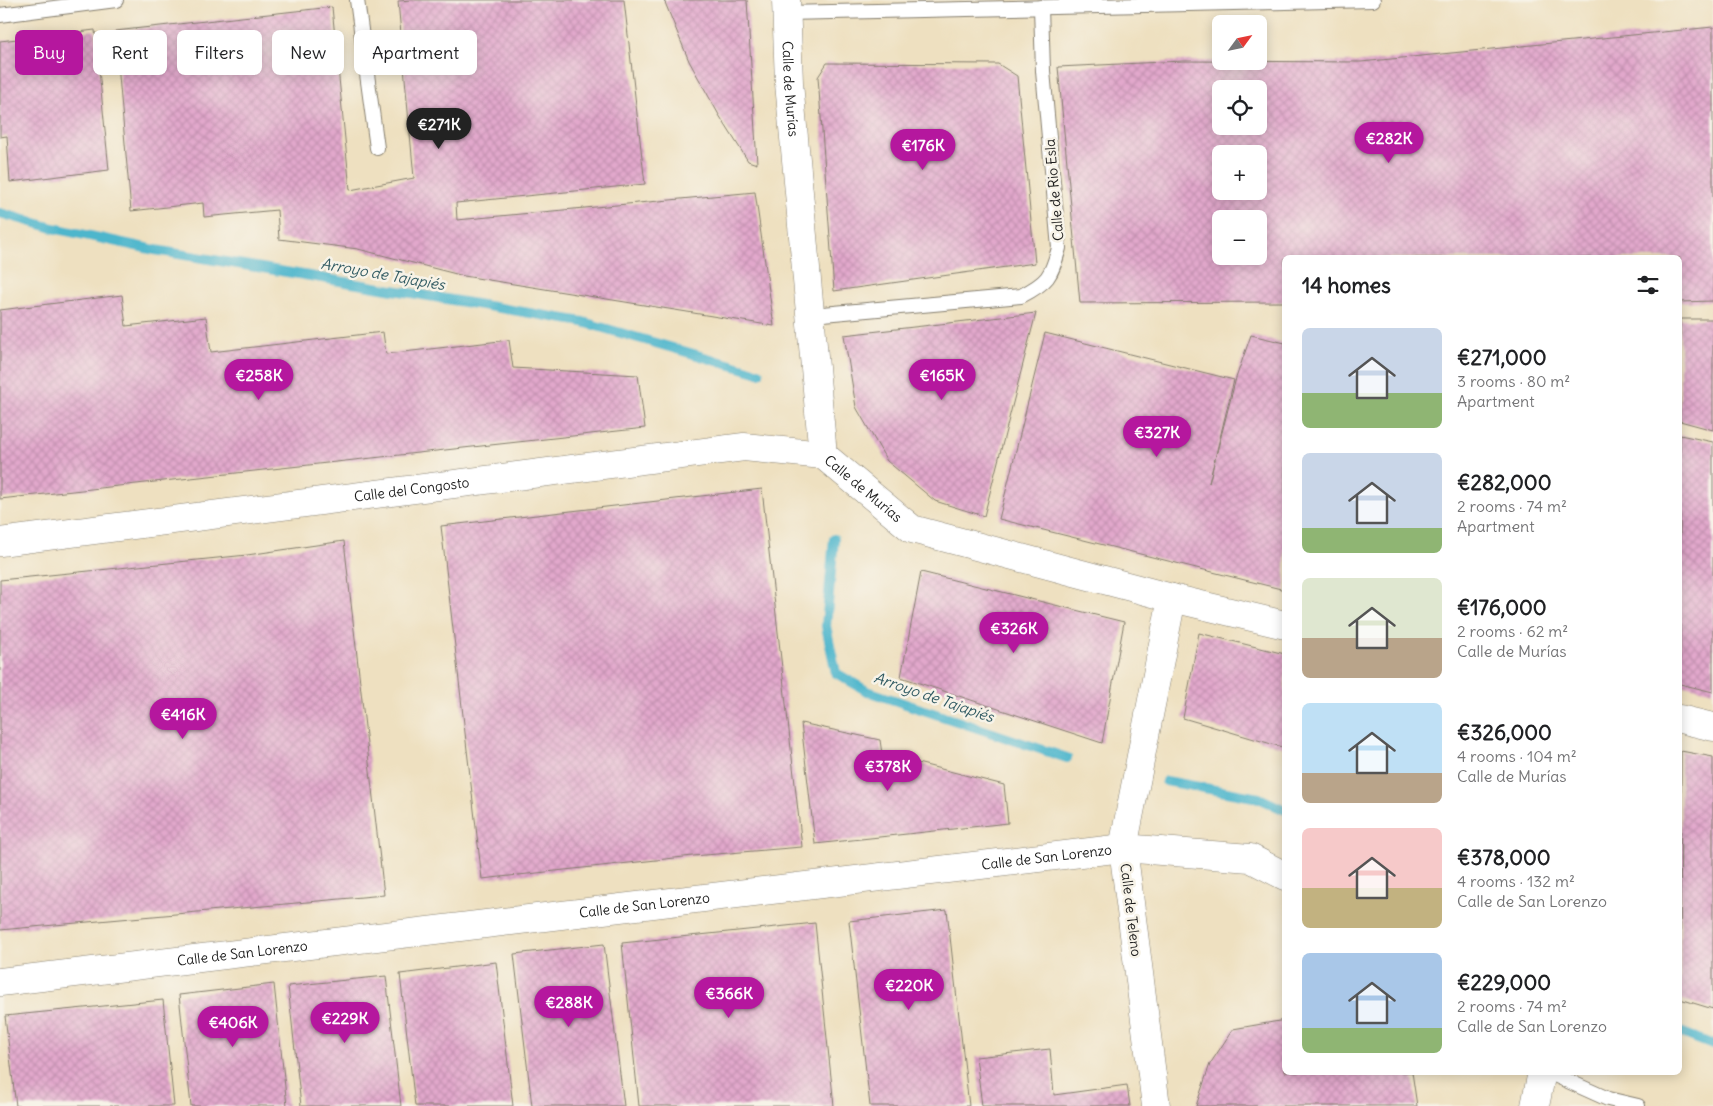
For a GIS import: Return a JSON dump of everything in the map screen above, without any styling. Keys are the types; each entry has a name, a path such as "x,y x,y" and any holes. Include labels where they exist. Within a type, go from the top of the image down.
{"street":[{"name":"Calle de Murías","path":"786,6 789,83 812,315 823,455 912,529 1172,598 1282,624"},
{"name":"Calle del Congosto","path":"0,542 744,447 823,455"},
{"name":"Calle de Teleno","path":"1156,1106 1123,848 1172,598"},
{"path":"1682,720 1713,727"},
{"name":"Calle de San Lorenzo","path":"0,982 1123,848 1250,858 1282,874"},
{"path":"1535,1106 1541,1075"}],"lane":[{"path":"0,15 116,0"},
{"path":"357,0 377,148"},
{"path":"786,6 1041,7 1373,0"},
{"name":"Calle de Rio Esla","path":"812,315 1021,296 1040,286 1053,271 1059,248 1044,72 1041,7"},
{"path":"1555,1075 1608,1099 1638,1106"}],"building":[{"path":"624,0 645,184 456,203 457,220 755,192 774,326 464,276 358,249 279,239 277,210 204,217 203,203 131,211 119,75 167,75 167,30 124,30 332,7 334,30 272,30 272,75 339,75 350,190 414,178 405,75 477,75 477,30 401,30 398,1"},
{"path":"664,0 747,0 757,164 748,161 719,115 689,61"},
{"path":"1713,27 1713,301 1682,302 1682,255 1282,255 1282,302 1080,303 1058,67 1212,61 1212,70 1268,70 1268,61 1361,62"},
{"path":"93,30 93,75 100,75 109,170 10,182 7,136 0,137 0,41 15,39 15,75 83,75 83,31"},
{"path":"827,63 998,64 1017,76 1035,263 834,291 818,77"},
{"path":"122,295 126,326 206,317 211,352 383,332 386,354 509,340 513,368 638,375 645,428 0,499 0,310"},
{"path":"1036,313 984,516 935,501 887,461 856,407 844,335"},
{"path":"1682,319 1713,319 1713,430 1682,422"},
{"path":"1045,333 1234,380 1209,483 1236,378 1251,335 1282,342 1282,589 999,519"},
{"path":"1682,435 1713,442 1713,692 1682,684"},
{"path":"762,489 802,847 693,856 482,879 441,526"},
{"path":"344,541 384,895 0,930 0,580 247,555"},
{"path":"921,572 1124,622 1102,743 901,677"},
{"path":"1199,633 1282,653 1282,747 1183,718"},
{"path":"801,723 880,740 882,754 1004,785 1008,823 815,844"},
{"path":"1682,751 1713,757 1713,1009 1682,1000"},
{"path":"947,910 969,1106 870,1106 849,921"},
{"path":"815,923 834,1106 639,1106 622,943"},
{"path":"604,944 624,1106 532,1106 514,954"},
{"path":"496,962 513,1106 415,1106 400,974"},
{"path":"386,976 401,1106 301,1106 288,986"},
{"path":"274,984 287,1106 191,1106 179,995"},
{"path":"163,1000 174,1106 16,1106 5,1016"},
{"path":"1282,1021 1282,1075 1412,1075 1417,1106 1196,1106 1210,1064 1233,1029"},
{"path":"1050,1049 1054,1095 1127,1085 1130,1106 982,1106 976,1057"}],"waterway":[{"name":"Arroyo de Tajapiés","path":"0,213 53,228 155,250 583,322 759,373"},
{"name":"Arroyo de Tajapiés","path":"834,539 826,626 836,673 867,691 1067,758"},
{"name":"Arroyo de Tajapiés","path":"1166,781 1259,798 1282,809"},
{"name":"Arroyo de Tajapiés","path":"1682,1033 1713,1045"}]}
